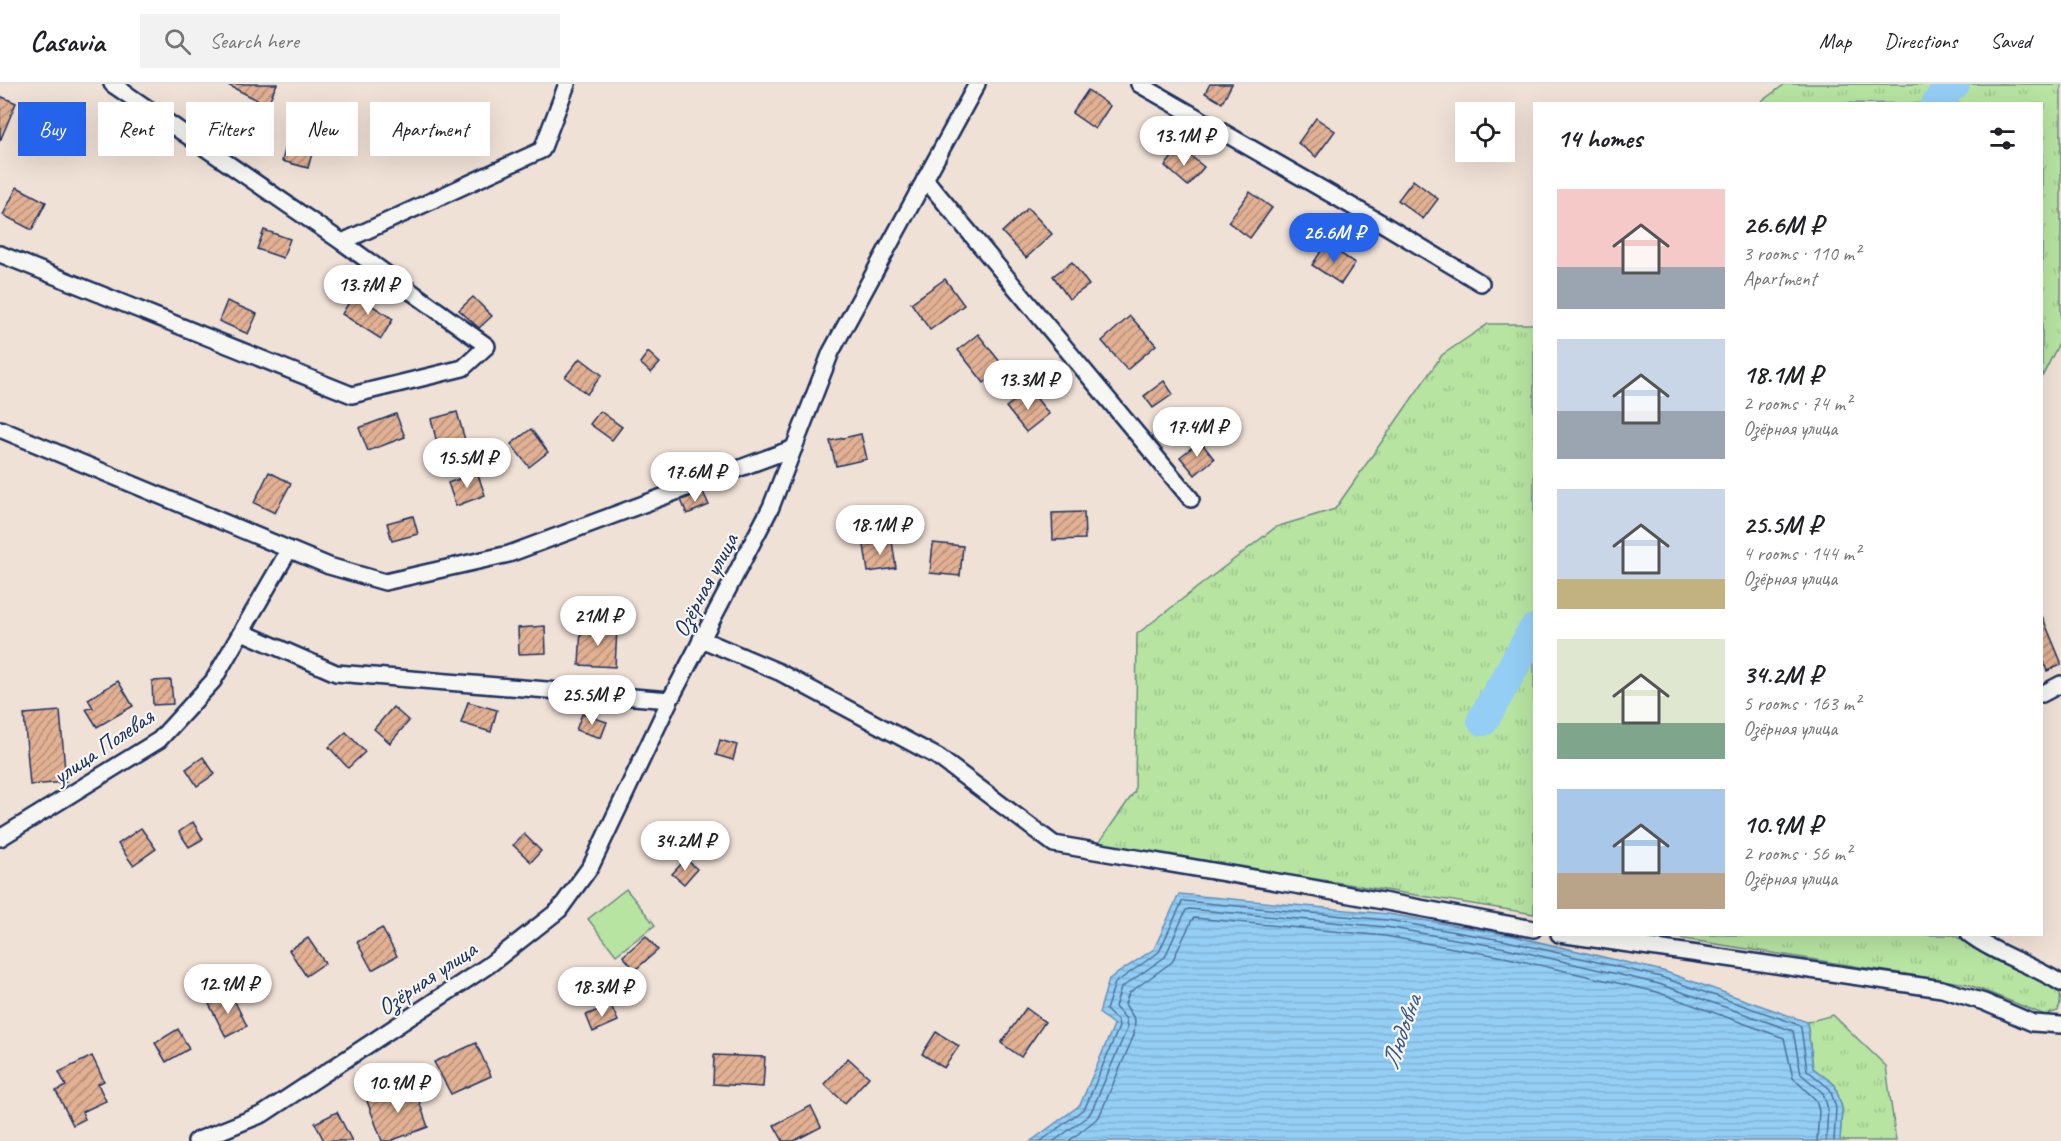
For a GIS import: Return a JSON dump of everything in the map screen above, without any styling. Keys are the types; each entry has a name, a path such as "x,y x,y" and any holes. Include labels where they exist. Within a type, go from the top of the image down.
{"street":[{"path":"0,254 352,395 463,369 487,346 342,242 112,84"},
{"path":"342,242 542,150 567,84"},
{"name":"Озёрная улица","path":"196,1141 263,1114 489,965 559,910 591,866 670,700 771,507 831,352 977,84"},
{"path":"1138,84 1373,218 1481,283"},
{"path":"926,179 1191,499"},
{"path":"0,429 328,566 385,582 509,555 794,448"},
{"name":"улица Полевая","path":"0,838 159,740 213,681 289,550"},
{"path":"242,632 336,673 670,700"},
{"path":"701,639 779,672 938,757 1054,843 1533,929"},
{"path":"2043,693 2061,684"},
{"path":"1573,936 1942,989 1984,1002 2033,1023 2061,1025"},
{"path":"1972,936 1987,947 2061,983"}],"green space":[{"path":"1785,84 2061,84 2061,339 2043,375 2043,102 1760,102"},
{"path":"1488,324 1533,324 1533,914 1098,844 1135,791 1137,634 1276,527 1335,509 1442,355"},
{"path":"626,889 655,925 616,955 588,919"},
{"path":"1665,936 1956,936 1992,959 2059,988 2060,1006 2058,1011 2045,1015 1967,984"},
{"path":"1833,1015 1886,1066 1896,1141 1840,1141 1842,1108 1835,1085 1813,1068 1807,1022"}],"water":[{"path":"1179,894 1388,914 1509,935 1663,971 1807,1022 1813,1068 1835,1085 1842,1108 1840,1141 1031,1141 1080,1105 1114,1025 1099,1013 1109,979 1154,949"}],"building":[{"path":"226,84 277,84 268,102 261,102"},
{"path":"1210,84 1232,84 1222,103 1205,93"},
{"path":"1088,90 1110,106 1095,129 1072,113"},
{"path":"0,96 16,103 0,141"},
{"path":"1316,118 1335,131 1316,157 1298,143"},
{"path":"286,146 286,156 311,156 308,168 282,161"},
{"path":"1180,147 1204,167 1188,186 1165,166"},
{"path":"1413,180 1438,199 1423,219 1398,200"},
{"path":"17,187 46,202 32,230 3,215"},
{"path":"1250,192 1272,208 1250,238 1228,222"},
{"path":"1028,208 1052,234 1026,258 1002,232"},
{"path":"264,230 290,239 283,258 257,249"},
{"path":"1326,244 1355,263 1341,284 1312,265"},
{"path":"1072,262 1089,285 1069,299 1053,276"},
{"path":"945,279 964,305 930,330 911,303"},
{"path":"354,294 393,319 381,339 342,314"},
{"path":"473,297 492,316 479,328 459,310"},
{"path":"227,301 257,314 248,334 219,321"},
{"path":"1130,316 1156,345 1127,370 1102,341"},
{"path":"978,334 1004,367 984,383 958,350"},
{"path":"648,352 660,363 651,373 640,363"},
{"path":"580,358 602,375 587,394 565,377"},
{"path":"1164,381 1173,394 1153,408 1144,396"},
{"path":"1029,389 1049,414 1026,432 1006,407"},
{"path":"600,411 622,427 612,440 590,424"},
{"path":"457,412 465,440 438,447 431,419"},
{"path":"396,414 405,437 368,451 359,428"},
{"path":"531,429 548,452 529,467 511,444"},
{"path":"861,434 867,459 836,466 830,441"},
{"path":"1200,441 1214,459 1195,475 1180,457"},
{"path":"269,472 291,483 275,513 254,503"},
{"path":"477,472 485,495 456,506 448,483"},
{"path":"703,492 709,505 687,514 681,500"},
{"path":"1084,512 1085,539 1053,540 1052,513"},
{"path":"413,516 418,534 392,541 387,523"},
{"path":"892,541 896,568 868,572 864,545"},
{"path":"933,543 963,546 960,576 930,573"},
{"path":"2043,618 2061,662 2061,665 2047,671 2043,661"},
{"path":"545,626 546,653 519,654 518,628"},
{"path":"581,627 617,629 615,667 579,665"},
{"path":"171,680 173,704 153,705 152,681"},
{"path":"118,681 133,706 97,727 86,709 93,708 88,699"},
{"path":"468,702 497,710 491,732 461,723"},
{"path":"393,707 409,721 390,743 374,729"},
{"path":"60,711 66,782 30,785 24,714"},
{"path":"582,714 607,722 601,738 576,730"},
{"path":"346,732 365,752 348,768 329,747"},
{"path":"720,740 737,745 733,760 716,755"},
{"path":"203,757 215,774 197,786 186,769"},
{"path":"193,822 203,839 189,847 179,832"},
{"path":"141,828 156,849 133,865 118,844"},
{"path":"524,834 541,851 531,862 513,845"},
{"path":"686,859 697,869 684,884 672,874"},
{"path":"382,928 397,956 372,970 357,942"},
{"path":"646,936 658,950 635,970 623,956"},
{"path":"308,938 325,963 306,976 289,950"},
{"path":"231,994 247,1026 226,1037 209,1004"},
{"path":"611,1005 618,1021 593,1032 586,1015"},
{"path":"1026,1008 1045,1022 1021,1057 1001,1043"},
{"path":"178,1029 189,1049 166,1062 155,1043"},
{"path":"936,1032 959,1046 944,1068 922,1054"},
{"path":"476,1043 491,1076 451,1094 434,1062"},
{"path":"714,1055 765,1057 763,1087 713,1084"},
{"path":"92,1056 104,1081 98,1084 106,1101 82,1112 85,1119 73,1125 56,1091 66,1086 59,1072"},
{"path":"848,1058 869,1077 845,1103 824,1084"},
{"path":"413,1084 428,1127 390,1141 382,1141 367,1101"},
{"path":"811,1106 821,1127 794,1141 783,1141 774,1125"},
{"path":"337,1112 352,1141 324,1141 315,1123"}],"waterway":[{"name":"Людовна","path":"1938,102 1954,84"},
{"name":"Людовна","path":"1483,720 1533,632"}]}
